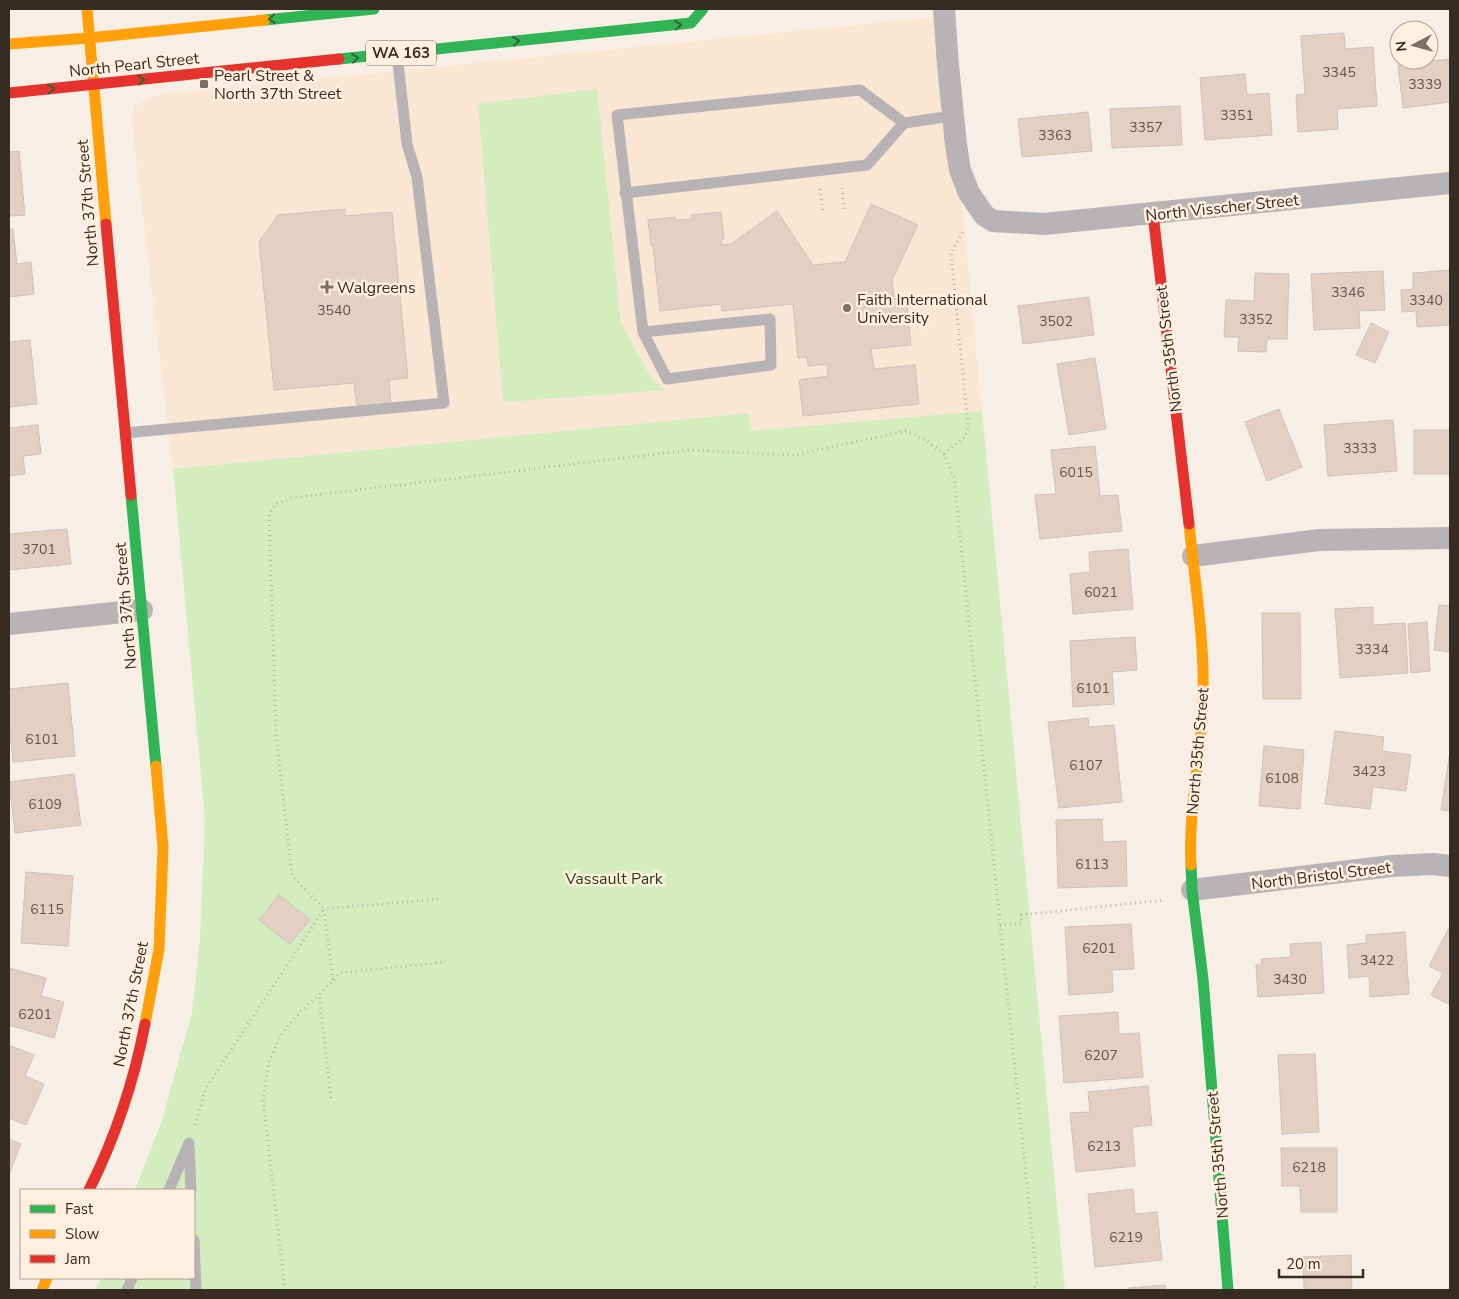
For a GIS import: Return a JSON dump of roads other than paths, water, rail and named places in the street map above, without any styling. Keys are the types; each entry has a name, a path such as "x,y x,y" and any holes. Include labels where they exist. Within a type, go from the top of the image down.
{"street":[{"name":"North 37th Street","path":"87,9 92,85 163,848 159,949 137,1064 104,1162 90,1189"},
{"name":"North Pearl Street","path":"9,44 89,38 374,9"},
{"name":"North Pearl Street","path":"9,93 691,23 703,9"},
{"path":"944,9 952,116"},
{"name":"North Visscher Street","path":"952,116 960,170 970,193 984,215 993,221 1044,224 1450,183"},
{"name":"North 35th Street","path":"1153,214 1202,640 1202,702 1199,758 1191,820 1190,852 1203,979 1228,1290"},
{"path":"1193,556 1319,540 1450,538"},
{"path":"9,624 142,610"},
{"name":"North Bristol Street","path":"1193,894 1391,866 1433,864 1450,866"}],"lane":[{"path":"125,432 444,402 417,177 407,144 397,54"},
{"path":"643,332 770,318 771,365 667,379 643,332 617,115 860,90 904,123"},
{"path":"625,193 867,165 904,123 952,116"},
{"path":"169,1189 189,1142 191,1189"},
{"path":"195,1265 196,1290"}],"place":[{"name":"Pearl Street & North 37th Street","path":"204,84"},
{"name":"Walgreens","path":"327,287"},
{"name":"Faith International University","path":"847,308"}],"park label":[{"name":"Vassault Park","path":"614,878"}]}
